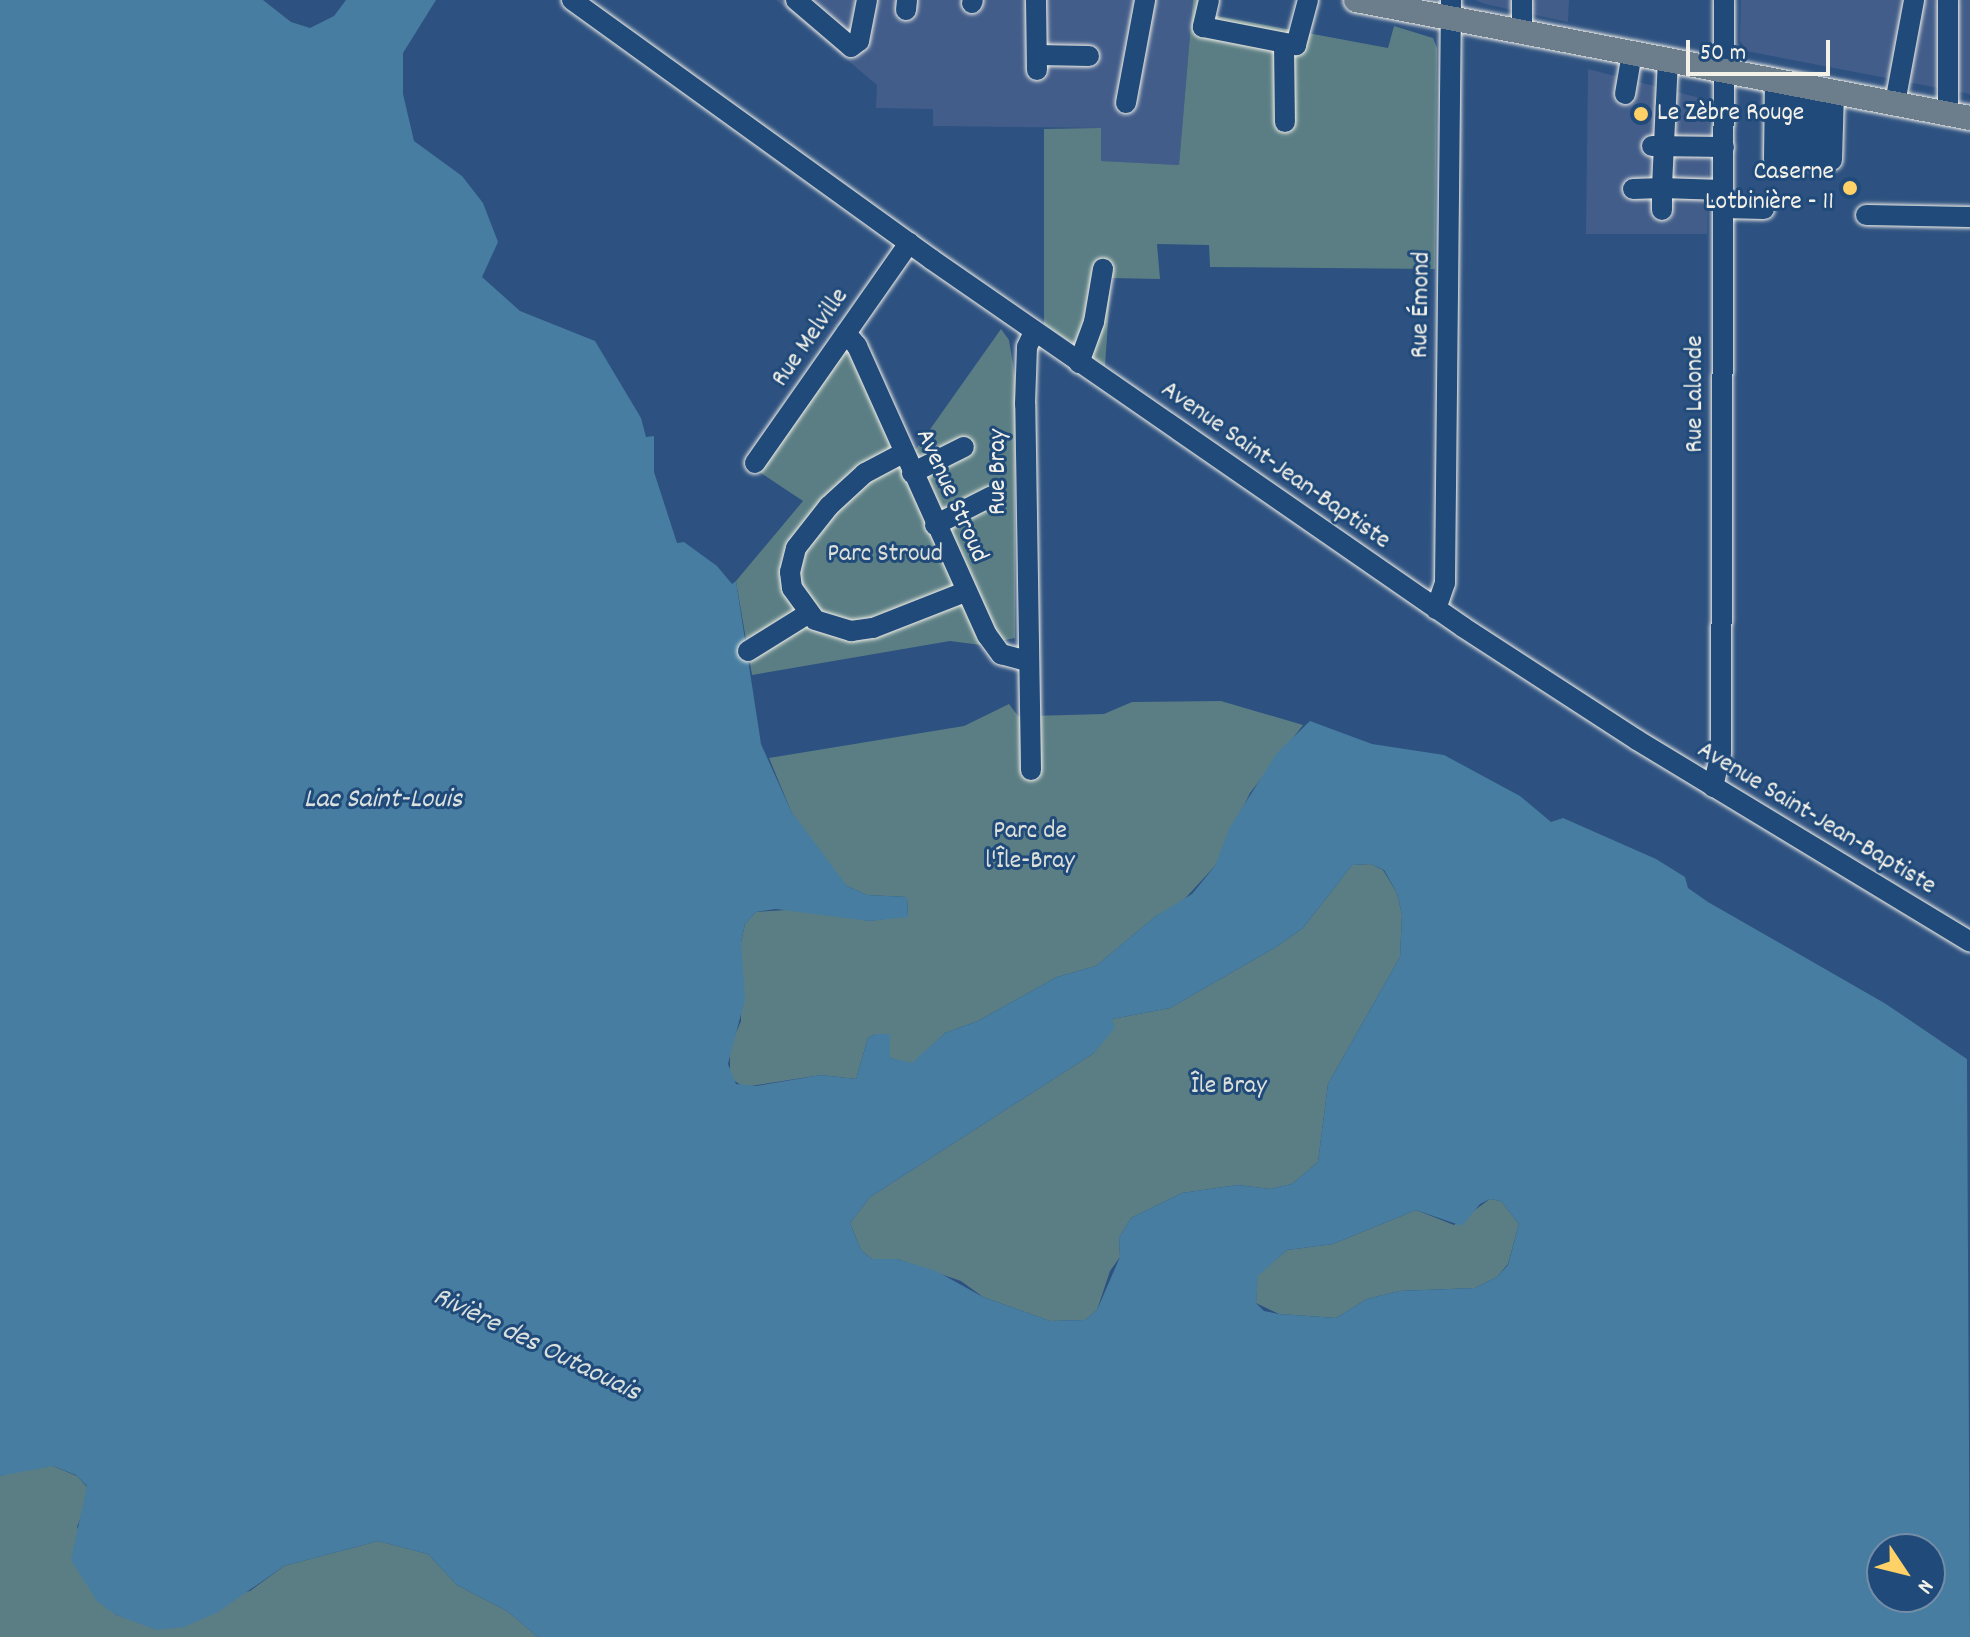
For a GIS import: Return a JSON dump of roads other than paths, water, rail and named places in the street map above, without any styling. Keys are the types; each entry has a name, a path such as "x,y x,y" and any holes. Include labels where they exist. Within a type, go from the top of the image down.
{"main road":[{"path":"1356,0 1451,9 1522,32 1959,116"}],"street":[{"name":"Avenue Saint-Jean-Baptiste","path":"572,0 1034,332 1436,609 1713,787 1970,942"},
{"path":"796,0 851,47 859,41 867,0"},
{"path":"1036,0 1037,62 1089,56"},
{"path":"1126,103 1145,0"},
{"path":"1209,0 1203,27 1284,44 1299,41 1308,0"},
{"path":"1522,0 1522,32"},
{"name":"Rue Lalonde","path":"1713,787 1721,753 1724,0"},
{"path":"1895,103 1914,0"},
{"path":"1948,0 1959,116"},
{"name":"Rue Émond","path":"1436,609 1445,583 1451,9"},
{"path":"1284,44 1285,122"},
{"path":"1625,94 1632,53"},
{"path":"1662,210 1657,146 1668,59"},
{"path":"1803,159 1805,86"},
{"path":"1803,159 1805,86"},
{"path":"1803,159 1805,86"},
{"path":"1657,146 1724,147"},
{"path":"1633,189 1662,188 1764,216"},
{"path":"1866,215 1970,217"},
{"name":"Rue Melville","path":"755,463 909,243"},
{"path":"1079,363 1094,322 1103,269"},
{"name":"Rue Bray","path":"1031,770 1027,661 1026,361 1034,332"},
{"name":"Avenue Stroud","path":"846,333 857,346 965,592 993,645 1011,660 1027,661"},
{"path":"912,473 964,447"},
{"path":"903,453 849,486 796,548 790,580 809,613 830,627 861,630 965,592"},
{"path":"935,525 990,497"},
{"path":"748,651 809,613"}],"water":[{"name":"Lac Saint-Louis","path":"0,0 263,0 291,22 310,28 334,16 346,0 436,0 403,53 403,94 414,141 462,176 483,203 498,242 482,277 520,311 595,341 641,418 646,437 654,436 654,472 677,543 684,542 717,566 732,584 736,581 761,744 791,811 847,886 867,895 907,897 908,917 869,921 776,909 756,912 745,924 741,942 745,999 728,1064 736,1084 756,1086 821,1075 856,1079 868,1038 876,1034 890,1034 890,1058 912,1063 945,1033 978,1021 1057,977 1096,966 1156,916 1192,894 1215,866 1230,827 1277,753 1310,721 1372,744 1444,755 1520,796 1551,822 1563,818 1656,859 1685,877 1688,888 1708,902 1886,1004 1967,1059 1970,1637 538,1637 507,1611 457,1585 428,1554 378,1541 284,1566 218,1612 184,1627 157,1630 116,1615 97,1601 71,1560 87,1486 76,1475 53,1466 0,1476","holes":["1371,864 1384,870 1397,893 1402,915 1400,957 1328,1084 1318,1162 1292,1184 1270,1189 1238,1185 1182,1193 1131,1218 1119,1238 1120,1257 1097,1310 1085,1320 1050,1321 983,1297 936,1271 897,1259 872,1259 861,1250 850,1223 870,1197 1094,1053 1115,1028 1112,1019 1170,1008 1276,947 1303,928 1352,865","1490,1199 1501,1201 1519,1224 1508,1265 1497,1277 1475,1288 1399,1291 1367,1299 1336,1318 1279,1314 1264,1311 1256,1303 1258,1276 1287,1250 1333,1244 1416,1210 1462,1226 1480,1204"]}],"place":[{"name":"Le Zèbre Rouge","path":"1641,114"},
{"name":"Caserne Lotbinière - 11","path":"1850,188"}],"park label":[{"name":"Parc Stroud","path":"885,555"},
{"name":"Parc de l'Île-Bray","path":"1030,847"},
{"name":"Île Bray","path":"1229,1087"}],"water label":[{"name":"Rivière des Outaouais","path":"536,1346"}]}
